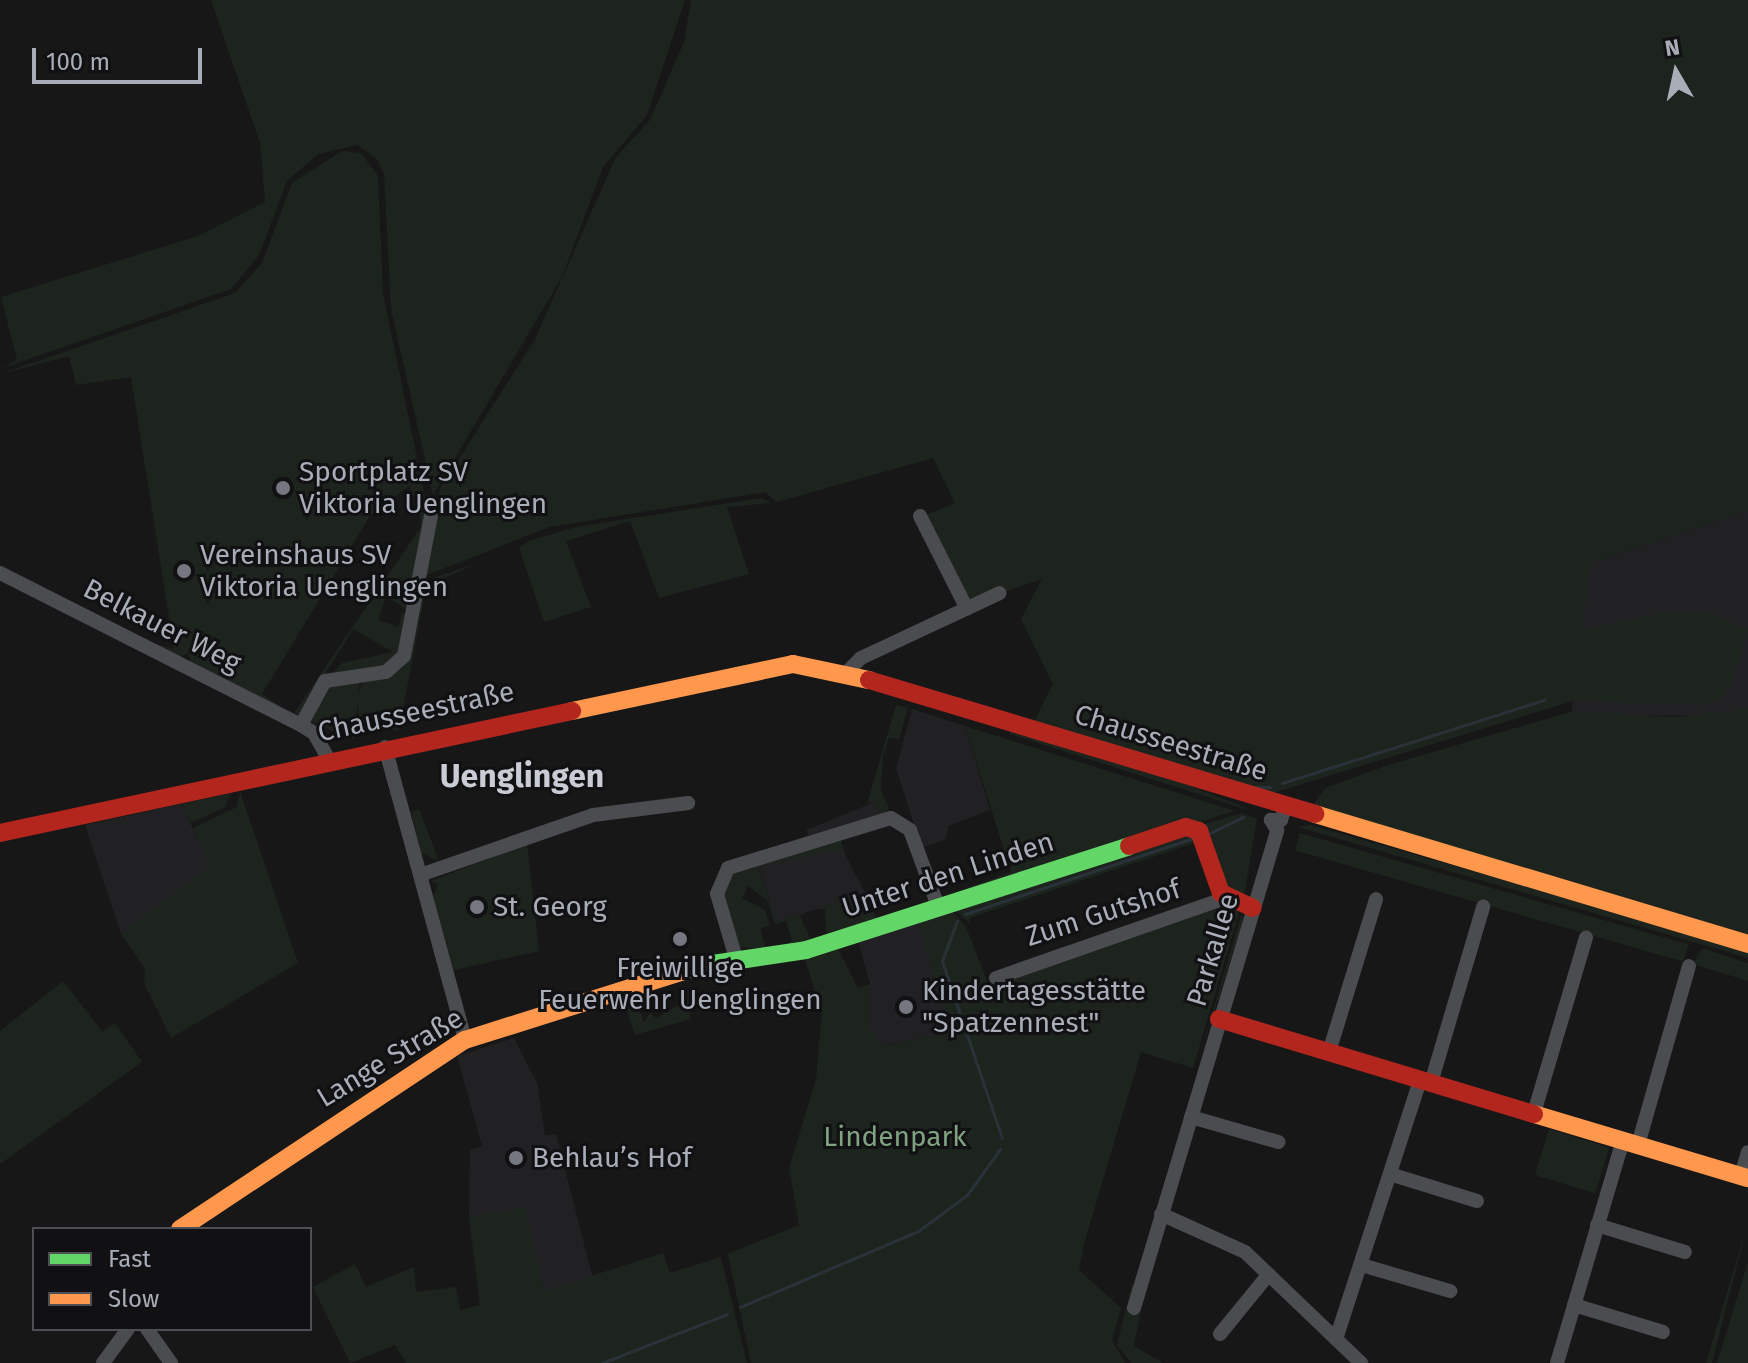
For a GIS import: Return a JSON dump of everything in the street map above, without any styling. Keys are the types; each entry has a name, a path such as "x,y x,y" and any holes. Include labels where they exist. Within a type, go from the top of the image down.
{"main road":[{"name":"Chausseestraße","path":"0,833 749,668 793,664 846,673 1285,808 1748,944"},
{"name":"Unter den Linden","path":"697,966 735,955 791,954 939,909 1186,827 1199,831 1203,844"},
{"name":"Zum Gutshof","path":"1203,844 1226,898 1253,908"},
{"name":"Lange Straße","path":"183,1227 465,1040 697,966"},
{"path":"1219,1019 1744,1176"}],"street":[{"path":"301,725 325,681 386,672 404,656 433,505"},
{"path":"920,516 967,609"},
{"name":"Belkauer Weg","path":"0,573 301,725 314,733 329,760"},
{"path":"846,673 861,658 1000,593"},
{"path":"385,747 465,1040"},
{"path":"420,875 593,815 688,803"},
{"name":"Parkallee","path":"1134,1308 1277,830 1271,820 1281,820 1285,808"},
{"path":"735,955 717,894 728,868 891,818 910,830 939,909"},
{"name":"Zum Gutshof","path":"996,978 1226,898"},
{"path":"1329,1052 1376,899"},
{"path":"1336,1339 1365,1266 1483,907"},
{"path":"1534,1113 1586,938"},
{"path":"1557,1363 1597,1225 1630,1142 1689,966"},
{"path":"1191,1117 1278,1142"},
{"path":"1744,1176 1748,1152"},
{"path":"1393,1175 1477,1201"},
{"path":"1161,1214 1211,1233 1269,1274 1336,1339 1352,1360"},
{"path":"1597,1225 1685,1252"},
{"path":"1365,1266 1450,1291"},
{"path":"1220,1334 1269,1274"},
{"path":"1574,1305 1663,1332"},
{"path":"103,1363 127,1331"},
{"path":"148,1331 171,1363"}],"shaded area":[{"path":"1748,511 1748,716 1571,715 1590,563"},
{"path":"912,709 965,726 990,810 948,826 946,839 922,848 896,769"},
{"path":"875,802 881,817 812,845 806,830"},
{"path":"181,804 211,866 121,934 85,825"},
{"path":"842,849 866,894 777,921 758,866"},
{"name":"Kindertagesstätte \"Spatzennest\"","path":"918,922 951,1032 882,1046 869,1029 870,984 858,941"},
{"name":"Behlau’s Hof","path":"514,1038 537,1083 545,1135 556,1134 593,1279 544,1291 525,1208 469,1217 470,1150 482,1146 457,1056"}],"green space":[{"path":"211,0 685,0 647,115 603,167 562,277 433,495 391,309 384,175 377,159 357,145 318,154 287,181 259,255 231,289 0,369 17,360 1,297 198,236 265,202 260,143"},
{"path":"691,0 1748,0 1748,511 1590,563 1582,630 1664,612 1710,612 1748,630 1732,683 1717,702 1704,705 1573,701 1273,793 1033,724 1053,684 1021,619 1042,579 969,604 923,516 955,503 933,458 777,502 765,492 550,527 424,576 440,489 535,339 616,157 650,120 684,42"},
{"path":"342,151 361,153 378,176 383,293 425,497 417,504 409,486 370,516 262,694 287,711 191,662 188,653 180,657 152,643 174,649 131,377 76,385 69,356 0,374 235,293 262,263 292,183"},
{"path":"761,498 771,503 727,507 749,574 659,598 630,521 566,541 591,607 544,622 519,548 529,541 576,527"},
{"path":"420,512 426,512 411,612 386,596 378,620 398,627 402,613 410,615 400,657 374,670 330,676 342,663 393,652 353,629 299,716 294,713 421,527"},
{"path":"475,564 426,587 399,731 379,726 361,733 357,697 364,678 388,677 403,667 422,590 433,578"},
{"path":"360,678 354,739 310,721 326,688"},
{"path":"896,705 908,708 899,740 889,737 883,756 881,790 889,808 881,817 875,802 867,804"},
{"path":"1748,709 1748,937 1313,805 1325,788 1388,765 1574,711 1676,717"},
{"path":"965,726 1235,811 959,898 957,892 1011,872"},
{"path":"1009,730 1160,774 1258,813 1010,734"},
{"path":"240,791 298,963 171,1038 144,983 145,968 121,934 210,866 193,828 237,807"},
{"path":"232,793 224,808 190,823 181,804"},
{"path":"419,809 439,861 421,853 411,812"},
{"path":"1241,813 1257,819 1244,896 1231,895 1202,825"},
{"path":"1310,825 1748,949 1748,958 1298,827"},
{"path":"1185,831 1198,842 969,918 970,924 953,908"},
{"path":"1300,833 1688,944 1683,962 1295,850"},
{"path":"841,839 847,861 842,849 758,867 777,921 807,912 800,916 811,940 785,948 792,940 786,921 775,924 768,901 748,886 742,898 765,910 770,925 760,929 766,949 738,947 721,900 731,872"},
{"path":"527,844 539,951 454,970 433,897 438,884 431,881"},
{"path":"866,894 878,920 826,933 825,909 816,909"},
{"name":"Lindenpark","path":"1227,905 1240,909 1193,1068 1141,1052 1084,1244 1079,1270 1121,1308 1112,1340 1125,1363 751,1363 728,1254 799,1225 789,1168 816,1079 822,1012 804,957 837,947 858,988 870,984 869,1029 883,1046 951,1032 918,922 951,910 966,927 993,996 1014,978"},
{"path":"1242,913 1243,921 1196,1068"},
{"path":"1702,948 1748,963 1748,981 1693,964"},
{"path":"63,981 102,1031 115,1023 142,1062 0,1164 0,1031"},
{"path":"642,991 636,1000 644,1022 650,1013 656,1018 688,1000 691,1019 635,1035 622,997"},
{"path":"1549,1129 1609,1147 1595,1193 1535,1175"},
{"path":"525,1207 544,1291 663,1253 670,1273 721,1257 747,1363 406,1363 395,1345 350,1363 313,1287 355,1264 366,1287 414,1267 416,1292 456,1287 460,1310 480,1305 469,1217"},
{"path":"1748,1222 1712,1363 1706,1363"},
{"path":"1748,1262 1748,1363 1717,1363"},
{"path":"1132,1283 1142,1305 1134,1346 1163,1363 1131,1363 1117,1345"}],"waterway":[{"path":"1282,783 1544,700"},
{"path":"1253,787 1270,787"},
{"path":"1210,833 1243,817"},
{"path":"965,914 1193,838"},
{"path":"957,921 942,961 1002,1138"},
{"path":"740,1307 918,1231 967,1195 1000,1149"},
{"path":"602,1363 727,1314"}],"traffic: fast":[{"path":"699,966 806,950 1129,846"}],"traffic: slow":[{"path":"572,711 793,664 869,680"},
{"path":"1315,814 1748,944"},
{"path":"183,1227 465,1040 699,966"},
{"path":"1534,1114 1748,1178"}],"traffic: jam":[{"path":"869,680 1315,814"},
{"path":"0,833 572,711"},
{"path":"1129,846 1186,827 1199,831 1221,893 1253,908"},
{"path":"1219,1019 1534,1114"}],"place":[{"name":"Sportplatz SV Viktoria Uenglingen","path":"283,488"},
{"name":"Vereinshaus SV Viktoria Uenglingen","path":"184,571"},
{"name":"St. Georg","path":"477,907"},
{"name":"Freiwillige Feuerwehr Uenglingen","path":"680,939"},
{"name":"Kindertagesstätte \"Spatzennest\"","path":"906,1007"},
{"name":"Behlau’s Hof","path":"516,1158"}],"district":[{"name":"Uenglingen","path":"522,776"}]}
